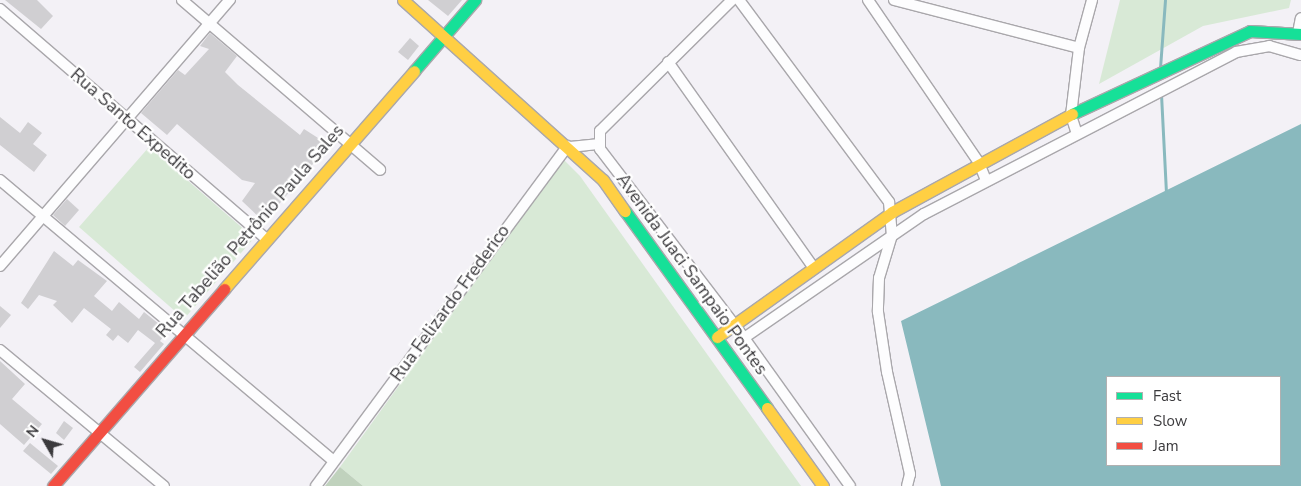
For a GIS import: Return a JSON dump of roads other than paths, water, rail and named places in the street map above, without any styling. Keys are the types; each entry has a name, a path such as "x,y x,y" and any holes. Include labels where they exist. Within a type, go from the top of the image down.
{"street":[{"path":"182,0 380,170"},
{"path":"0,266 230,0"},
{"name":"Avenida Juaci Sampaio Pontes","path":"403,0 569,146 628,210 823,486"},
{"name":"Rua Tabelião Petrônio Paula Sales","path":"53,486 475,0"},
{"path":"732,0 600,131 600,144 734,324 850,486"},
{"path":"739,0 889,202 892,212 892,235 879,278 878,312 887,372 910,474 908,486"},
{"path":"868,0 979,163 986,180"},
{"path":"894,0 1079,48"},
{"path":"1077,134 1071,115 1079,48 1092,0"},
{"name":"Rua Santo Expedito","path":"0,9 126,120 266,239"},
{"path":"717,337 892,212 979,163 1227,38 1250,31 1299,34 1301,18"},
{"path":"744,338 892,235 986,180 1236,52 1269,46 1301,55"},
{"path":"668,62 813,267"},
{"path":"569,146 600,144"},
{"name":"Rua Felizardo Frederico","path":"316,486 569,146"},
{"path":"0,180 42,218 334,461"},
{"path":"0,350 164,486"}],"water":[{"path":"1301,124 1301,486 941,486 901,321"}],"waterway":[{"path":"1160,68 1165,0"},
{"path":"1161,94 1166,193"}]}
